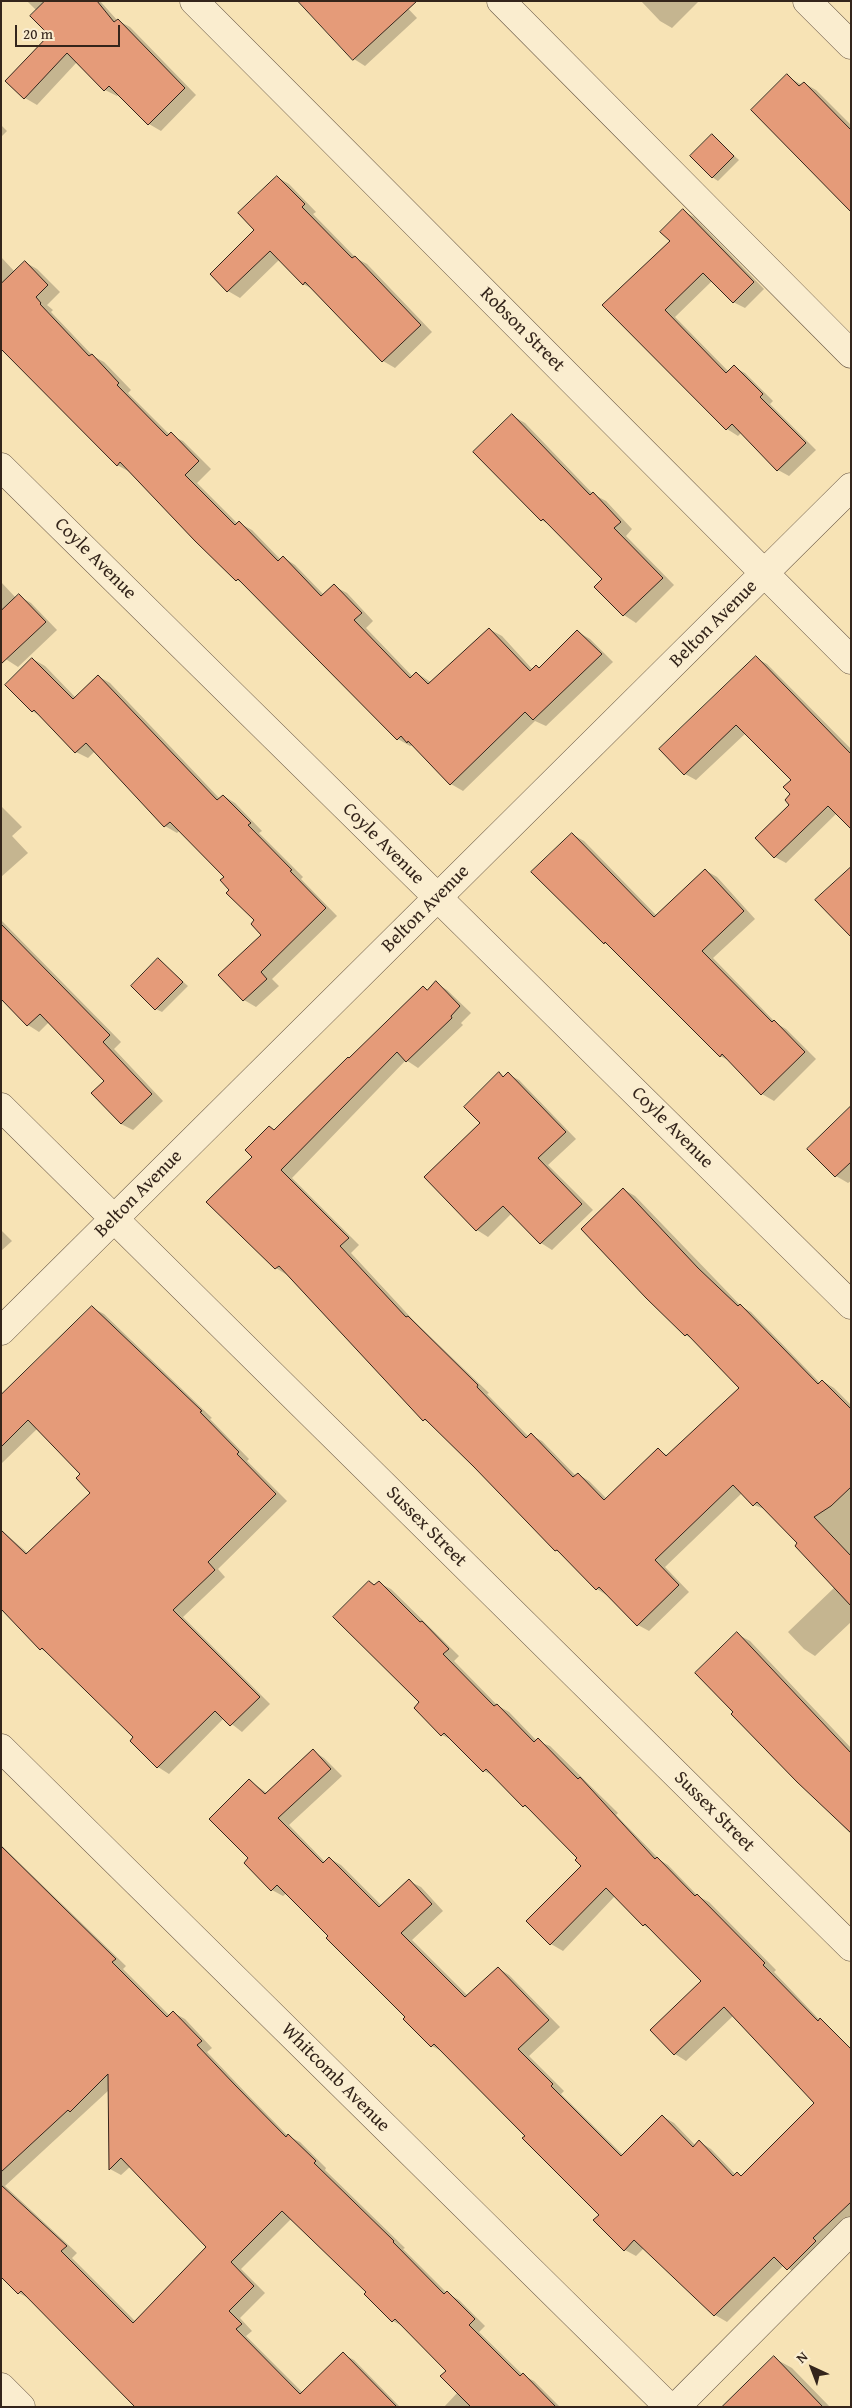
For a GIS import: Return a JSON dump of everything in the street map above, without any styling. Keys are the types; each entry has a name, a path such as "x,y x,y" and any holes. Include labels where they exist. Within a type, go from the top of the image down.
{"street":[{"name":"Robson Street","path":"194,1 851,660"},
{"path":"502,1 851,354"},
{"path":"807,1 851,45"},
{"name":"Coyle Avenue","path":"1,467 851,1305"},
{"name":"Belton Avenue","path":"1,1330 851,487"},
{"name":"Sussex Street","path":"1,1107 851,1947"},
{"name":"Whitcomb Avenue","path":"1,1748 669,2407"},
{"path":"676,2407 851,2231"},
{"path":"1,2388 21,2407"}],"building":[{"path":"45,1 97,1 114,22 118,19 185,88 148,125 109,86 104,91 67,53 24,99 5,81 49,35 30,16"},
{"path":"298,1 417,1 353,60"},
{"path":"787,74 799,86 804,82 851,130 851,212 751,110"},
{"path":"712,134 734,156 712,178 690,156"},
{"path":"277,176 305,204 302,207 352,258 355,256 421,325 382,362 305,282 303,285 270,251 227,292 210,274 254,230 238,213"},
{"path":"683,209 754,282 733,303 703,273 665,310 726,373 734,365 763,394 760,397 806,443 777,471 732,424 726,430 602,305 670,241 660,232"},
{"path":"25,261 48,285 36,297 40,304 89,356 92,354 119,383 117,385 167,436 171,432 199,461 185,475 235,525 239,521 278,561 283,556 321,596 334,584 362,613 354,620 410,678 416,672 428,684 489,628 530,671 536,665 539,668 577,630 602,654 533,720 525,712 450,785 408,741 407,743 401,736 397,740 238,579 236,581 195,541 120,462 117,466 1,349 1,284"},
{"path":"512,414 590,495 593,492 621,522 614,528 663,578 623,616 594,587 602,579 473,452"},
{"path":"19,594 46,622 1,664 1,611"},
{"path":"756,656 851,754 851,829 828,806 774,858 755,838 789,805 785,800 790,794 783,787 791,780 736,725 684,775 659,749"},
{"path":"32,658 73,699 98,675 217,800 223,795 251,823 248,825 326,908 261,972 267,979 243,1001 218,975 261,935 251,924 254,920 226,893 229,890 220,880 224,877 170,822 164,827 86,743 75,753 34,710 32,712 5,685"},
{"path":"572,833 654,917 705,869 744,911 702,951 772,1022 774,1020 805,1052 761,1095 722,1054 720,1057 605,942 604,944 531,872"},
{"path":"851,867 851,937 815,900"},
{"path":"1,924 110,1035 103,1042 152,1094 121,1124 91,1093 104,1081 40,1014 27,1026 1,999"},
{"path":"158,958 183,982 155,1010 131,986"},
{"path":"436,981 460,1006 451,1016 452,1018 406,1062 397,1052 281,1170 349,1238 340,1246 406,1317 408,1316 478,1385 477,1387 526,1438 531,1433 573,1477 578,1473 604,1500 658,1448 666,1456 739,1388 687,1334 685,1336 646,1298 581,1229 623,1188 698,1268 738,1306 740,1304 818,1384 822,1380 851,1409 851,1487 831,1506 814,1517 851,1556 851,1606 795,1546 797,1543 757,1502 753,1506 733,1485 655,1560 679,1585 637,1626 599,1587 596,1590 557,1550 555,1551 425,1419 423,1421 279,1266 275,1269 206,1202 252,1157 245,1150 269,1126 274,1130 423,986 427,990"},
{"path":"499,1072 503,1077 508,1072 566,1132 538,1158 582,1204 540,1244 503,1206 476,1231 424,1177 480,1123 464,1107"},
{"path":"851,1106 851,1162 835,1177 807,1149"},
{"path":"92,1306 202,1411 200,1412 239,1452 237,1454 276,1494 208,1562 215,1570 173,1610 260,1697 230,1726 215,1711 157,1768 130,1741 133,1737 42,1648 40,1650 1,1609 1,1530 26,1554 90,1493 76,1478 80,1474 28,1420 1,1447 1,1395"},
{"path":"369,1581 374,1585 379,1581 420,1622 422,1621 449,1649 443,1654 494,1706 497,1704 534,1742 538,1738 578,1779 580,1777 655,1859 657,1857 695,1896 697,1894 765,1963 763,1965 818,2021 820,2018 851,2049 851,2202 813,2238 816,2241 787,2270 774,2257 714,2316 634,2240 624,2251 593,2220 599,2215 522,2138 525,2136 434,2044 431,2047 403,2019 405,2017 326,1938 328,1936 277,1885 271,1891 244,1863 248,1858 209,1819 249,1779 265,1794 313,1749 331,1769 278,1818 323,1863 329,1857 379,1907 409,1879 432,1904 401,1933 465,1997 498,1967 549,2020 518,2049 553,2084 551,2086 621,2156 662,2115 693,2147 699,2140 733,2176 737,2172 741,2176 814,2103 724,2007 674,2055 650,2030 701,1981 645,1924 643,1926 606,1888 550,1945 526,1921 581,1866 575,1860 577,1858 525,1805 523,1807 486,1769 483,1772 444,1733 441,1736 414,1708 419,1702 333,1617"},
{"path":"737,1632 851,1753 851,1833 797,1782 731,1714 733,1712 695,1673"},
{"path":"1,1846 116,1959 112,1962 167,2017 173,2011 202,2041 197,2045 235,2085 286,2137 288,2134 316,2161 314,2163 394,2241 444,2294 447,2291 475,2319 469,2325 520,2376 523,2373 556,2407 471,2407 440,2376 446,2371 395,2319 392,2322 364,2294 366,2292 282,2211 231,2262 254,2286 229,2311 242,2324 236,2329 300,2394 343,2352 397,2407 135,2407 21,2291 18,2294 1,2277 1,2185 67,2246 61,2251 133,2323 206,2247 121,2158 109,2170 108,2074 70,2112 68,2110 1,2172"},
{"path":"774,2356 823,2407 722,2407"}]}
